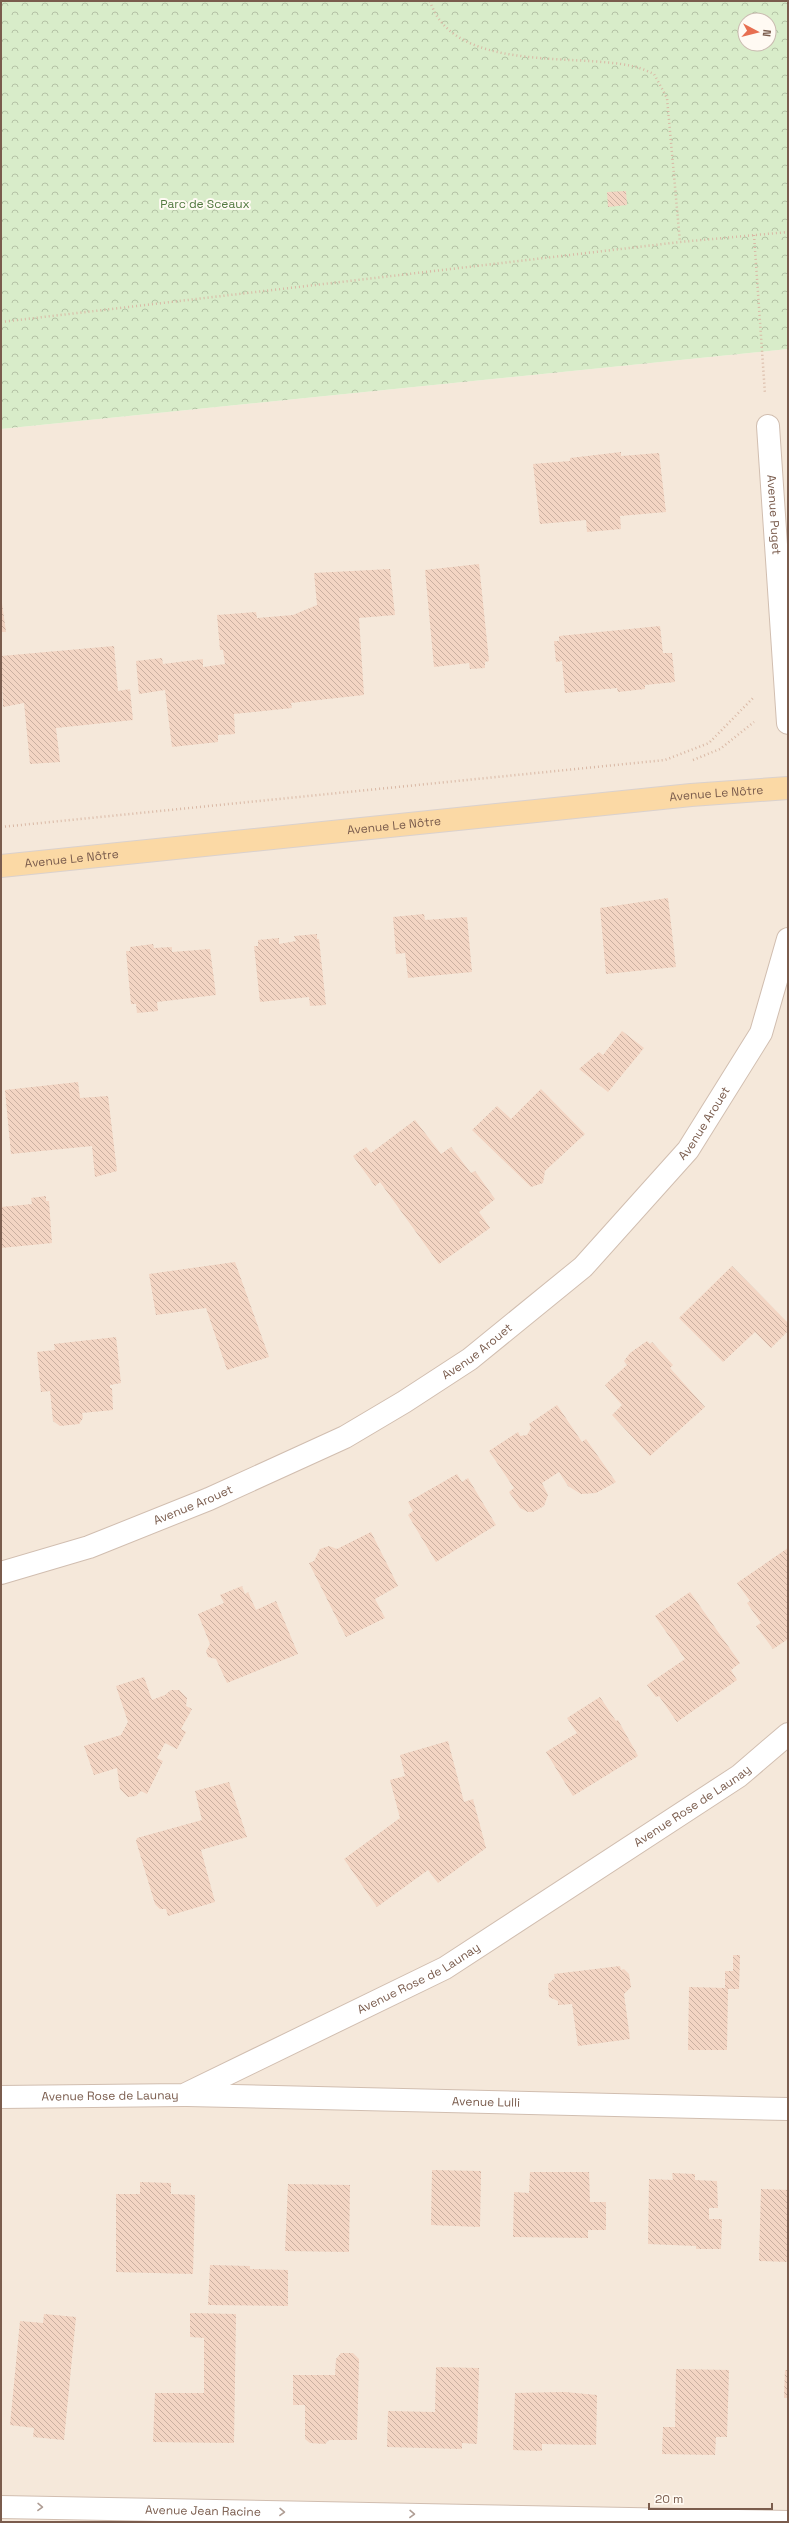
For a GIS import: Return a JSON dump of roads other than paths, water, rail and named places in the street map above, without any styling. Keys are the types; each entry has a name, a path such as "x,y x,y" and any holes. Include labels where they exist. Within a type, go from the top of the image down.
{"main road":[{"name":"Avenue Le Nôtre","path":"1,866 691,795 788,788"}],"street":[{"name":"Avenue Puget","path":"768,426 788,723"},
{"name":"Avenue Arouet","path":"1,1573 89,1547 209,1499 345,1437 404,1402 470,1359 583,1267 688,1150 761,1033 788,939"},
{"name":"Avenue Rose de Launay","path":"1,2097 184,2095 445,1968 739,1776 788,1734"},
{"name":"Avenue Lulli","path":"184,2095 788,2109"},
{"name":"Avenue Jean Racine","path":"1,2506 788,2522"}],"park label":[{"name":"Parc de Sceaux","path":"205,204"}]}
